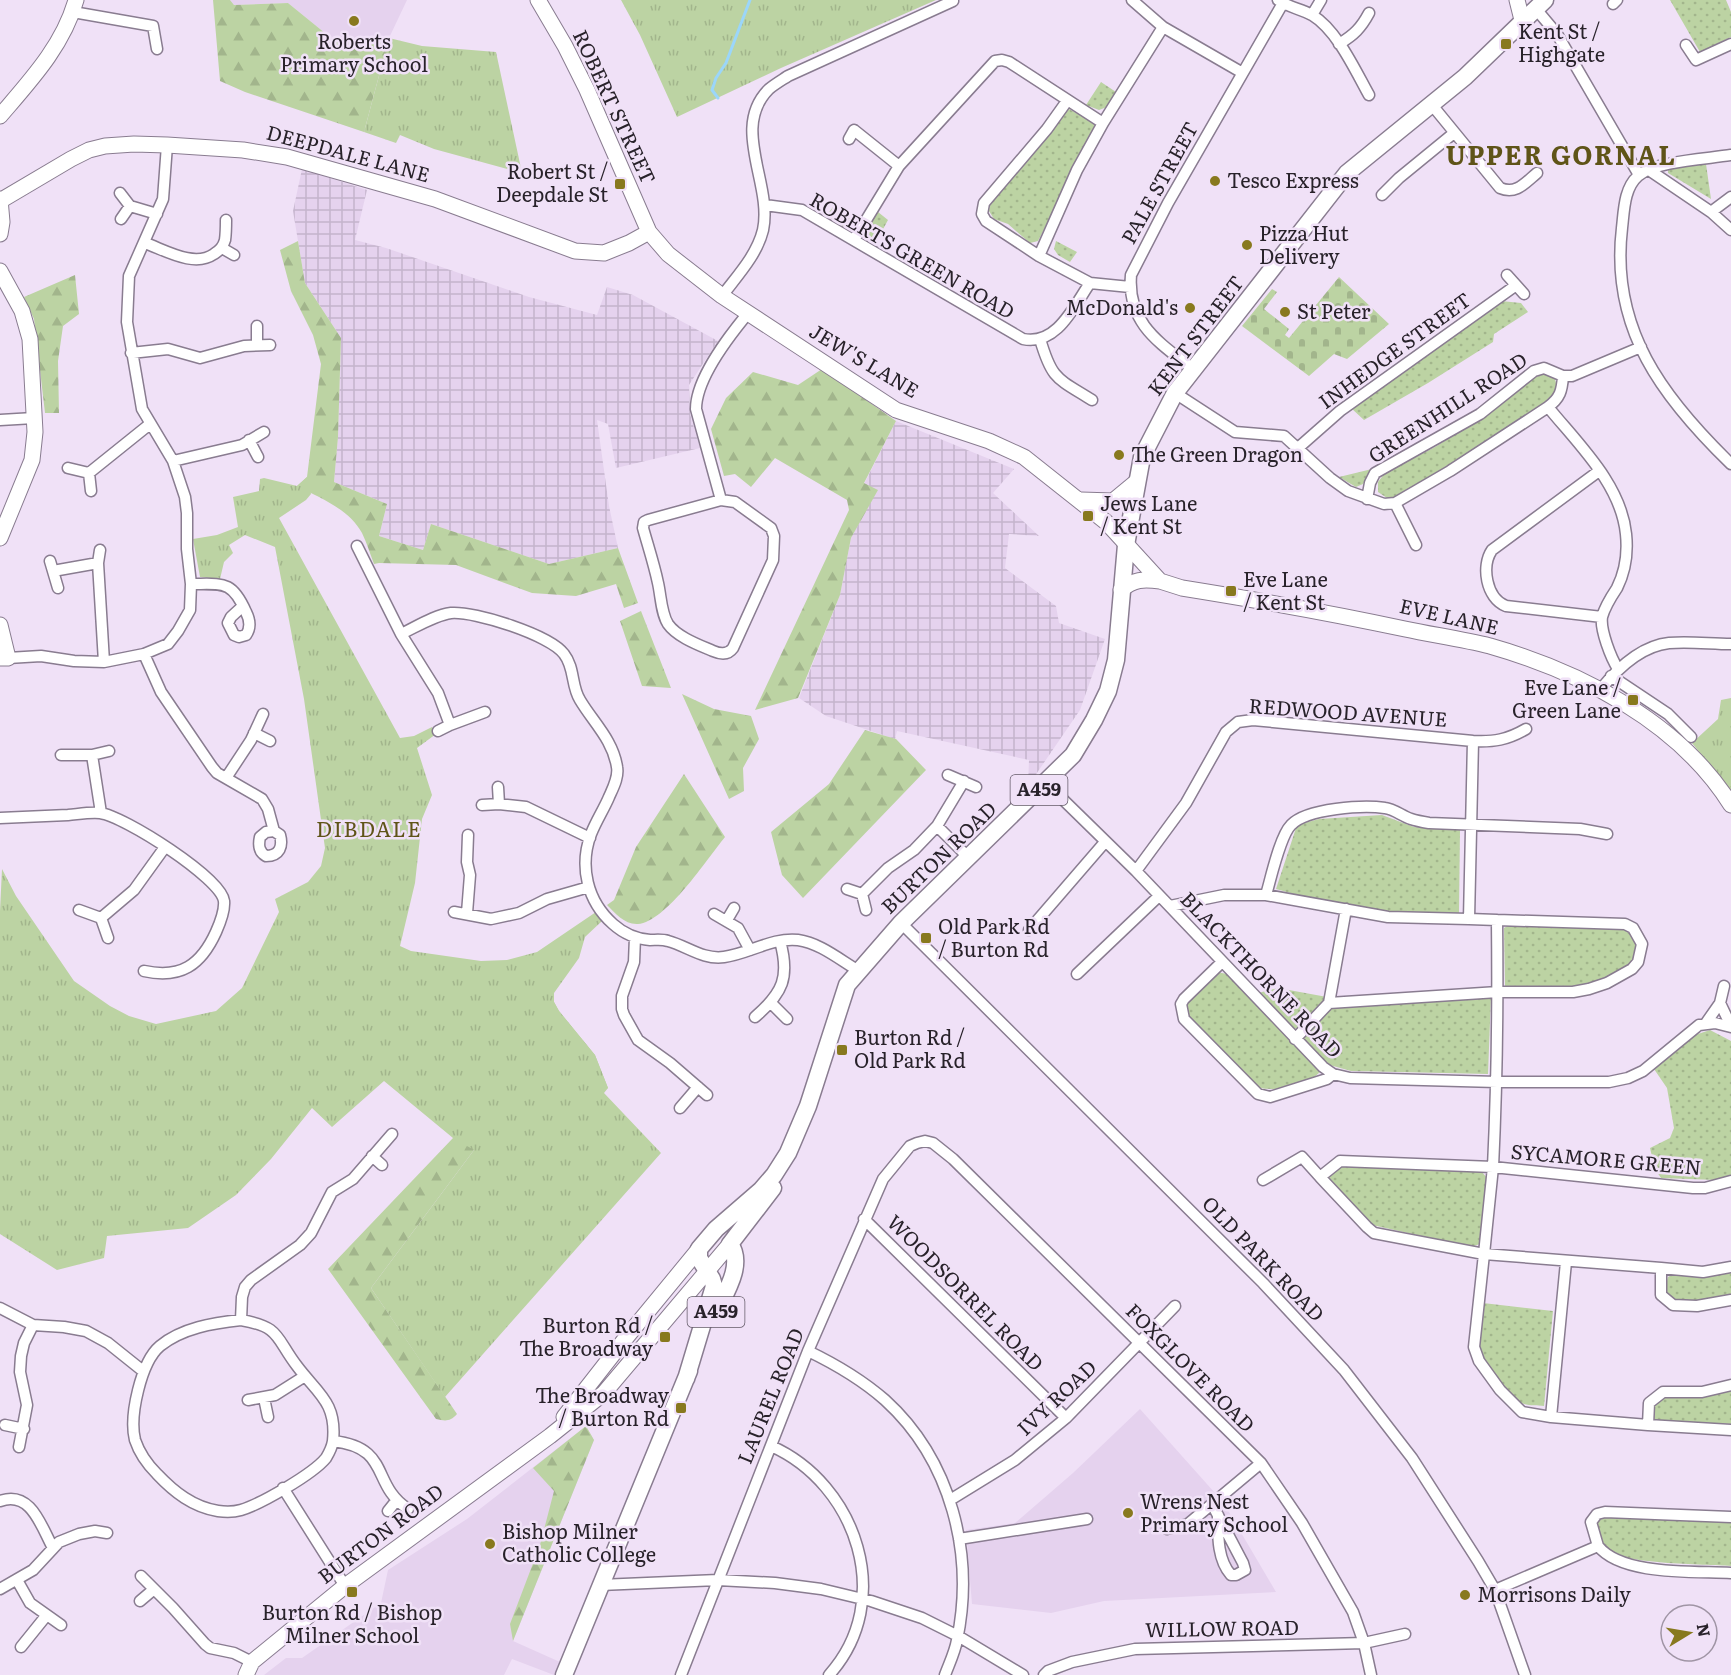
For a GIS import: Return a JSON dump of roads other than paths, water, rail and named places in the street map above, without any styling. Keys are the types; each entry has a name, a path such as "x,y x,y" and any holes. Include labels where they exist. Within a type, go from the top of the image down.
{"main road":[{"name":"KENT STREET","path":"1126,545 1142,457 1175,393 1347,173 1465,77 1540,4"},
{"name":"BURTON ROAD","path":"859,970 968,857 1046,783 1073,755 1087,734 1108,691 1116,660 1126,545"},
{"path":"704,1245 730,1244 780,1179 801,1144 824,1086 856,989 859,970"},
{"name":"A459","path":"686,1379 714,1286 699,1258 704,1245 716,1229 761,1190 788,1154 808,1107 847,985 859,970"},
{"name":"A459","path":"564,1675 686,1379 732,1277 736,1263 730,1244"}],"street":[{"name":"ROBERT STREET","path":"538,0 587,90 649,232"},
{"path":"1132,0 1163,27 1241,72"},
{"path":"1312,15 1321,0"},
{"path":"1517,0 1522,20"},
{"path":"1280,2 1312,15 1339,44 1369,95"},
{"name":"PALE STREET","path":"1130,287 1131,275 1168,203 1280,2"},
{"path":"722,296 755,251 764,228 765,204 752,129 756,108 771,88 788,76 956,3"},
{"path":"1540,4 1644,172 1712,212 1731,230"},
{"path":"0,116 45,63 58,42 74,6 153,26 157,49"},
{"path":"1339,44 1358,31 1369,13"},
{"path":"1039,256 1077,170 1103,123 1163,27"},
{"path":"1686,45 1696,60 1731,44"},
{"path":"854,240 898,166 995,61 1009,62 1103,123"},
{"path":"1067,101 1047,129 984,203 982,214 986,221 1039,256 1090,283 1130,287 1133,307 1141,323 1152,336 1194,370"},
{"path":"1432,105 1500,188 1509,191 1516,190 1537,172"},
{"path":"849,139 854,130 898,166"},
{"path":"1382,195 1454,133"},
{"name":"DEEPDALE LANE","path":"0,200 89,150 105,146 167,145 243,150 287,157 435,199 575,251 604,253 649,232"},
{"path":"0,625 4,658 41,656 74,661 104,662 144,654 168,644 178,632 190,610 188,513 183,486 161,438 142,409 127,322 129,276 163,199 167,145"},
{"path":"1731,155 1661,166 1644,172 1634,181 1627,194 1621,235 1627,307 1641,347 1661,386 1694,428 1731,464"},
{"path":"120,193 130,206 157,214"},
{"path":"1712,212 1731,197"},
{"path":"0,200 2,222 0,234"},
{"name":"ROBERTS GREEN ROAD","path":"765,204 801,210 1017,336 1029,340 1041,339"},
{"path":"121,219 130,206"},
{"path":"145,243 185,258 200,260 210,257 222,248 226,238 226,220"},
{"name":"JEW'S LANE","path":"649,232 668,254 722,296 896,410 989,441 1024,457 1081,500 1106,522 1126,545"},
{"path":"222,248 234,255"},
{"path":"0,271 22,311 30,339 34,418 32,460 0,538"},
{"path":"1507,276 1524,294"},
{"path":"1090,283 1058,329 1041,339 1048,364 1058,378 1092,400"},
{"name":"INHEDGE STREET","path":"1298,448 1340,411 1515,286"},
{"path":"721,500 696,409 696,396 711,366 749,312"},
{"path":"257,326 257,344"},
{"path":"131,353 168,349 208,358 229,349 257,344 270,345"},
{"path":"1175,393 1235,432 1284,436 1330,478 1348,491 1384,504 1395,503 1450,471 1548,407 1559,398 1563,376 1572,376 1641,347"},
{"name":"GREENHILL ROAD","path":"1366,499 1370,483 1376,473 1480,414 1534,371 1544,368 1563,376"},
{"path":"1548,407 1599,471 1620,510 1626,533 1626,554 1620,579 1607,602 1602,617 1615,672 1691,737"},
{"path":"0,420 34,418"},
{"path":"89,473 150,424"},
{"path":"173,461 242,445 264,432"},
{"path":"249,440 258,457"},
{"path":"68,468 89,473"},
{"path":"1599,471 1492,550 1485,568 1493,597 1506,606 1602,617"},
{"path":"89,473 91,491"},
{"path":"1081,500 1113,501 1136,482"},
{"path":"721,500 735,502 764,522 771,528 774,544 773,560 733,648 724,654 675,632 669,625 643,528 644,522 648,520 721,500"},
{"path":"1395,503 1416,545"},
{"path":"1126,545 1160,581"},
{"path":"357,546 401,634 438,693 450,725"},
{"path":"100,550 98,563 104,662"},
{"path":"58,588 52,566 98,563"},
{"path":"1121,590 1130,582 1141,579 1160,581"},
{"name":"EVE LANE","path":"1160,581 1182,588 1339,615 1481,644 1545,665 1600,690 1671,737 1698,762 1731,805"},
{"path":"191,584 216,584 230,588 235,591 243,606"},
{"path":"401,634 450,613 484,616 552,643 565,655 573,670 576,693 608,740 618,769 616,781 590,838 586,851 585,868 589,887 599,908 612,924 635,937 644,940 669,941 709,957 721,958 780,941 798,940 817,946 859,970"},
{"path":"1600,690 1615,672 1650,649 1668,643 1731,645"},
{"path":"144,654 161,692 212,767 262,799 268,809 274,831"},
{"path":"438,731 484,712"},
{"path":"226,778 254,734 263,714"},
{"name":"REDWOOD AVENUE","path":"1136,872 1186,803 1226,732 1238,722 1253,720 1497,742 1526,729"},
{"path":"254,734 270,741"},
{"path":"1469,919 1473,741"},
{"path":"61,755 92,755 108,751"},
{"path":"92,755 101,813"},
{"path":"948,775 976,788"},
{"path":"862,894 888,868 914,850 937,826 964,781"},
{"name":"BLACKTHORNE ROAD","path":"1046,783 1170,906 1295,1039 1333,1074 1350,1078 1497,1082"},
{"path":"498,787 499,804"},
{"path":"482,805 526,807 590,838"},
{"path":"1266,895 1284,835 1291,824 1306,816 1335,810 1388,808 1410,819 1429,823 1580,829 1608,834"},
{"path":"0,818 101,813 129,823 165,847 219,889 224,901 222,913 211,942 197,961 172,974 161,975 144,971"},
{"path":"937,826 968,857"},
{"path":"467,913 470,875 461,853 468,835"},
{"path":"1029,930 1105,842"},
{"path":"102,918 134,890 165,847"},
{"path":"454,912 491,919 519,913 547,899 589,887"},
{"path":"847,889 862,894"},
{"path":"862,894 866,910"},
{"path":"1170,906 1224,895 1266,895 1388,917 1625,924 1632,927 1642,944 1638,962 1632,969 1607,983 1589,989 1573,992 1498,992 1329,1003"},
{"path":"1077,974 1159,896"},
{"path":"727,920 734,908"},
{"path":"1295,1039 1329,1003 1346,909"},
{"path":"79,910 102,918"},
{"path":"714,914 738,928 750,950"},
{"path":"102,918 108,938"},
{"name":"SYCAMORE GREEN","path":"1497,920 1497,1082 1493,1167 1693,1188 1705,1188 1731,1181"},
{"name":"OLD PARK ROAD","path":"902,923 1263,1283 1344,1370 1412,1458 1495,1590 1526,1675"},
{"path":"635,937 634,962 622,996 624,1015 638,1040 707,1095"},
{"path":"755,1017 771,1003 785,976 780,941"},
{"path":"1222,962 1184,999 1181,1012 1184,1019 1258,1094 1270,1097 1327,1079 1333,1074"},
{"path":"1706,1023 1720,1003 1724,986"},
{"path":"771,1003 787,1019"},
{"path":"1720,1003 1731,1026"},
{"path":"1497,1082 1609,1082 1628,1078 1643,1071 1693,1029 1706,1023 1731,1026"},
{"path":"680,1108 698,1087"},
{"path":"241,1320 245,1287 251,1280 300,1245 311,1233 332,1192 353,1179 392,1134"},
{"name":"FOXGLOVE ROAD","path":"917,1143 925,1141 933,1143 953,1159 1261,1463 1302,1523 1353,1612 1364,1643 1371,1675"},
{"name":"LAUREL ROAD","path":"681,1675 808,1351 864,1219 883,1179 910,1146 917,1143"},
{"path":"372,1156 382,1165"},
{"path":"1263,1180 1302,1157 1374,1233 1484,1254 1703,1272 1731,1267"},
{"path":"1320,1177 1340,1161 1493,1167 1474,1347 1475,1354 1513,1405 1522,1412 1551,1417 1731,1430"},
{"name":"WOODSORREL ROAD","path":"864,1219 1066,1418"},
{"name":"BURTON ROAD","path":"249,1669 345,1586 550,1436 604,1393 730,1244"},
{"name":"BURTON ROAD","path":"550,1436 637,1324 704,1245"},
{"path":"1551,1417 1566,1262"},
{"path":"1661,1268 1661,1295 1673,1305 1697,1306 1731,1300"},
{"path":"637,1324 649,1329 675,1301 689,1293"},
{"name":"IVY ROAD","path":"950,1500 1015,1460 1066,1418 1175,1306"},
{"path":"0,1308 33,1324 64,1326 86,1331 108,1343 143,1371"},
{"path":"241,1320 262,1324 276,1334 304,1376 325,1399 329,1409 333,1441 327,1456 320,1463 283,1488 239,1511 217,1511 178,1495 153,1470 144,1459 135,1438 133,1425 143,1371 150,1357 160,1346 176,1336 200,1328 241,1320"},
{"path":"20,1447 27,1405 20,1372 21,1356 33,1324"},
{"path":"808,1351 843,1368 884,1400 906,1422 937,1469 950,1500 962,1562 962,1606 958,1636 945,1675"},
{"path":"248,1401 275,1395 304,1376"},
{"path":"1648,1425 1649,1402 1663,1392 1702,1392 1731,1385"},
{"path":"264,1398 268,1417"},
{"path":"5,1425 24,1429"},
{"path":"333,1441 350,1443 369,1454 396,1501 408,1509"},
{"path":"771,1446 791,1455 818,1476 835,1496 848,1520 857,1545 863,1580 857,1626 844,1654 829,1675"},
{"path":"1167,1529 1188,1524 1215,1509 1261,1463"},
{"path":"283,1488 345,1586"},
{"path":"0,1502 13,1498 30,1505 53,1548"},
{"path":"388,1511 396,1501"},
{"path":"1215,1509 1245,1570 1236,1575 1231,1575 1222,1559 1215,1509"},
{"path":"1731,1517 1605,1512 1597,1514 1591,1522 1598,1546 1605,1555 1619,1562 1655,1569 1731,1573"},
{"path":"959,1539 1087,1519"},
{"path":"0,1589 33,1570 59,1542 79,1534 95,1531 107,1533"},
{"path":"1495,1590 1598,1546"},
{"path":"141,1576 205,1644 234,1653 249,1669"},
{"path":"17,1580 30,1603 61,1625"},
{"path":"600,1585 717,1580 775,1583 821,1589 922,1618 958,1636 1023,1675"},
{"path":"140,1601 153,1590"},
{"path":"21,1647 46,1616"},
{"name":"WILLOW ROAD","path":"1044,1675 1048,1671 1072,1662 1135,1649 1364,1643 1406,1634"}],"waterway":[{"path":"718,98 712,90 716,78 726,63 750,0"}],"place":[{"name":"Roberts Primary School","path":"354,21"},
{"name":"Kent St / Highgate","path":"1506,44"},
{"name":"Tesco Express","path":"1215,181"},
{"name":"Robert St / Deepdale St","path":"620,184"},
{"name":"Pizza Hut Delivery","path":"1247,245"},
{"name":"McDonald's","path":"1190,308"},
{"name":"St Peter","path":"1285,312"},
{"name":"The Green Dragon","path":"1119,455"},
{"name":"Jews Lane / Kent St","path":"1088,516"},
{"name":"Eve Lane / Kent St","path":"1231,591"},
{"name":"Eve Lane / Green Lane","path":"1633,700"},
{"name":"Old Park Rd / Burton Rd","path":"926,938"},
{"name":"Burton Rd / Old Park Rd","path":"842,1050"},
{"name":"Burton Rd / The Broadway","path":"665,1337"},
{"name":"The Broadway / Burton Rd","path":"681,1408"},
{"name":"Wrens Nest Primary School","path":"1128,1513"},
{"name":"Bishop Milner Catholic College","path":"490,1544"},
{"name":"Burton Rd / Bishop Milner School","path":"352,1592"},
{"name":"Morrisons Daily","path":"1465,1595"}],"district":[{"name":"UPPER GORNAL","path":"1561,156"},
{"name":"DIBDALE","path":"369,830"}]}
